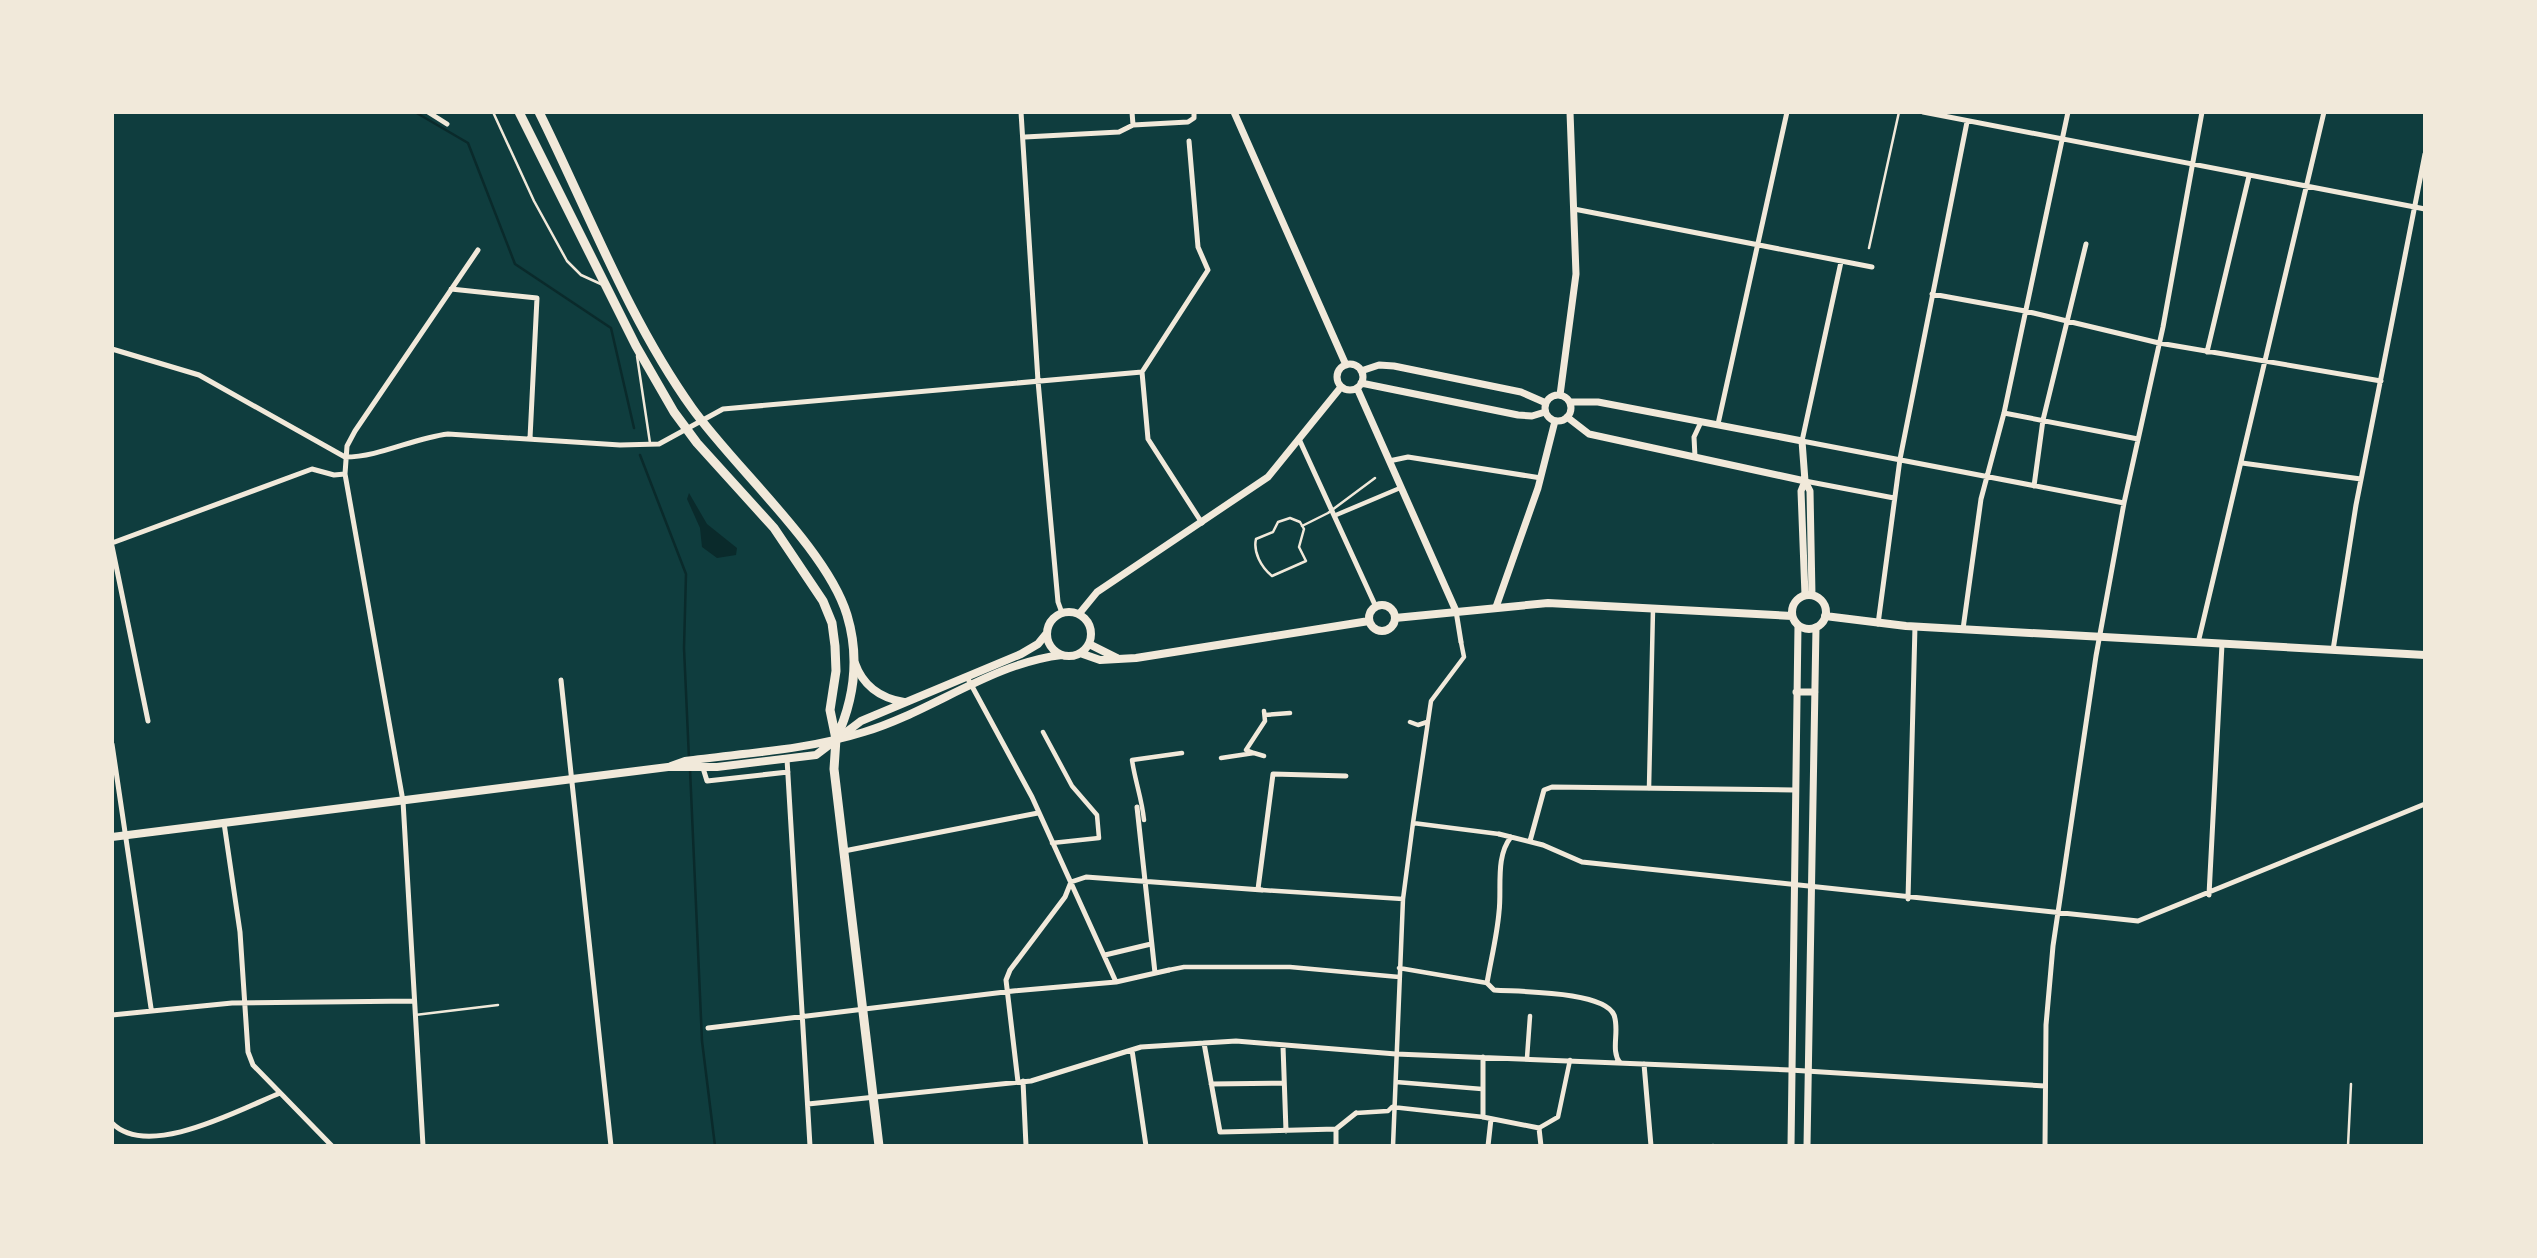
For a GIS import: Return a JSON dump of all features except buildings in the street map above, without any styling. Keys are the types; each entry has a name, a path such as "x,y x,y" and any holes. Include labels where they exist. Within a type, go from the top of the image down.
{"main road":[{"path":"519,112 636,346 688,430 774,528 823,601 832,623 836,671 830,710 836,739 834,769 879,1146"},
{"path":"539,112 654,347 701,420 825,571 847,616 860,677 875,692 888,699 904,702"},
{"path":"1808,595 1822,601 1825,616 1816,628 1807,629 1798,625 1792,616 1796,601 1808,595"},
{"path":"1395,618 1548,603 1792,616"},
{"path":"1376,607 1389,607 1395,618 1393,626 1381,632 1373,628 1369,621 1370,613 1376,607"},
{"path":"700,762 787,759 816,755 861,721 1021,654 1038,644 1051,623 1062,613 1079,614 1091,630 1089,644 1080,653"},
{"path":"1825,616 1878,624 2425,655"},
{"path":"112,837 668,767 836,739 865,732 1026,663 1062,655 1080,653 1100,660 1119,660 1369,621"},
{"path":"1047,633 1053,649 1062,655"},
{"path":"1089,644 1119,660"},
{"path":"836,739 851,703 854,657"}],"street":[{"path":"428,112 447,124"},
{"path":"1021,112 1025,137 1038,382 1058,602 1062,613"},
{"path":"1132,112 1133,125"},
{"path":"1025,137 1119,132 1133,125 1188,122 1194,118 1194,112"},
{"path":"1234,112 1346,365"},
{"path":"1560,395 1576,274 1570,112"},
{"path":"1718,424 1787,112"},
{"path":"1923,112 2425,209"},
{"path":"1963,629 1981,499 2004,413 2068,112"},
{"path":"2045,1146 2046,1025 2057,914 2100,636 2124,503 2159,343 2202,112"},
{"path":"2199,643 2324,113"},
{"path":"1878,624 1900,459 1967,121"},
{"path":"1189,141 1198,247 1208,270 1142,372 1148,439 1202,523"},
{"path":"2333,650 2361,479 2425,154"},
{"path":"2207,352 2249,176"},
{"path":"1574,209 1872,267"},
{"path":"2034,486 2043,420 2087,244"},
{"path":"423,1146 403,801 345,474 345,457 355,431 478,250"},
{"path":"1808,595 1801,491 1805,481 1802,441 1841,261"},
{"path":"451,289 537,298 530,439"},
{"path":"1932,294 2025,311 2159,343 2381,381"},
{"path":"112,349 199,375 345,457 358,457 430,436 448,434 650,444 672,440 723,409 1142,372"},
{"path":"1346,365 1354,365 1361,371"},
{"path":"1341,387 1337,377 1346,365"},
{"path":"1361,371 1379,365 1394,366 1521,392 1546,403"},
{"path":"1361,371 1359,386 1400,488 1456,611 1464,657 1431,701 1427,722 1403,899 1396,1082 1392,1107 1393,1146"},
{"path":"1079,614 1097,592 1268,477 1341,387 1359,386 1518,415 1532,416 1545,412"},
{"path":"1545,412 1546,403 1553,396 1560,395 1570,402 1598,402 1900,459 1987,479 2124,503"},
{"path":"1555,421 1567,417 1571,410 1570,402"},
{"path":"1545,412 1555,421"},
{"path":"2004,413 2138,439"},
{"path":"1567,417 1589,434 1894,498"},
{"path":"1496,607 1541,478 1555,421"},
{"path":"1695,457 1694,438 1701,422"},
{"path":"1299,439 1376,607"},
{"path":"1389,461 1408,457 1541,478"},
{"path":"2242,463 2361,479"},
{"path":"148,721 112,545 312,469 334,475 345,474"},
{"path":"1336,516 1400,488"},
{"path":"1649,788 1653,608"},
{"path":"1791,1146 1792,882 1798,625"},
{"path":"1908,899 1915,626"},
{"path":"1807,1146 1816,628"},
{"path":"2209,895 2222,644"},
{"path":"967,677 1032,797 1116,982"},
{"path":"561,680 611,1146"},
{"path":"1796,692 1815,692"},
{"path":"1264,756 1246,750 1265,721 1265,713 1290,713"},
{"path":"1410,722 1418,725 1427,722"},
{"path":"1043,732 1072,786 1097,815 1099,838 1052,842"},
{"path":"112,744 151,1009"},
{"path":"1144,820 1142,803 1136,794 1132,760 1182,753"},
{"path":"1221,758 1254,753"},
{"path":"787,759 810,1146"},
{"path":"700,762 706,770 707,781 788,772"},
{"path":"1260,890 1273,774 1346,776"},
{"path":"1530,841 1544,790 1552,787 1794,790"},
{"path":"1413,823 1499,834 1530,841 1582,862 1792,882 1908,899 2138,921 2209,895 2425,804"},
{"path":"1137,807 1155,973"},
{"path":"844,851 1038,813"},
{"path":"224,824 240,932 248,1052 253,1065 332,1146"},
{"path":"1487,983 1499,913 1502,857 1511,837"},
{"path":"1026,1146 1021,1082 1007,992 1010,970 1065,897 1071,882 1086,877 1145,880 1403,899"},
{"path":"1105,955 1152,944"},
{"path":"708,1028 1007,992 1116,982 1184,967 1290,967 1399,977"},
{"path":"1399,968 1487,983 1494,990 1532,997 1587,998 1606,1005 1615,1016 1615,1056 1620,1063"},
{"path":"112,1015 151,1009 244,1003 414,1001"},
{"path":"1527,1058 1530,1016"},
{"path":"808,1104 1021,1082 1141,1047 1236,1041 1396,1054 1790,1070 2045,1086"},
{"path":"1203,1042 1220,1132 1336,1129 1356,1113 1388,1111 1392,1107 1442,1110 1539,1128 1558,1117 1570,1060"},
{"path":"1283,1046 1286,1131"},
{"path":"1132,1050 1146,1146"},
{"path":"1483,1057 1483,1117"},
{"path":"1644,1064 1651,1146"},
{"path":"1396,1082 1482,1089"},
{"path":"1211,1084 1283,1083"},
{"path":"112,1122 116,1127 146,1138 190,1130 280,1093"},
{"path":"1488,1146 1491,1119"},
{"path":"1539,1128 1541,1146"},
{"path":"1336,1129 1336,1146"}],"lane":[{"path":"493,112 534,201 567,261 581,275 606,286"},
{"path":"1869,248 1899,112"},
{"path":"636,346 650,444"},
{"path":"1302,526 1328,513 1375,478"},
{"path":"1290,517 1302,526 1299,547 1306,561 1272,576 1266,571 1254,548 1256,538 1273,532 1278,522 1290,517"},
{"path":"415,1015 498,1005"},
{"path":"2347,1146 2351,1084"}],"water":[{"path":"689,493 707,524 737,548 736,555 717,558 702,547 700,528 687,499"}],"waterway":[{"path":"415,112 468,143 515,264 611,328 634,428"},
{"path":"640,455 686,574 684,648 689,759"},
{"path":"690,769 702,1041 715,1146"}]}
